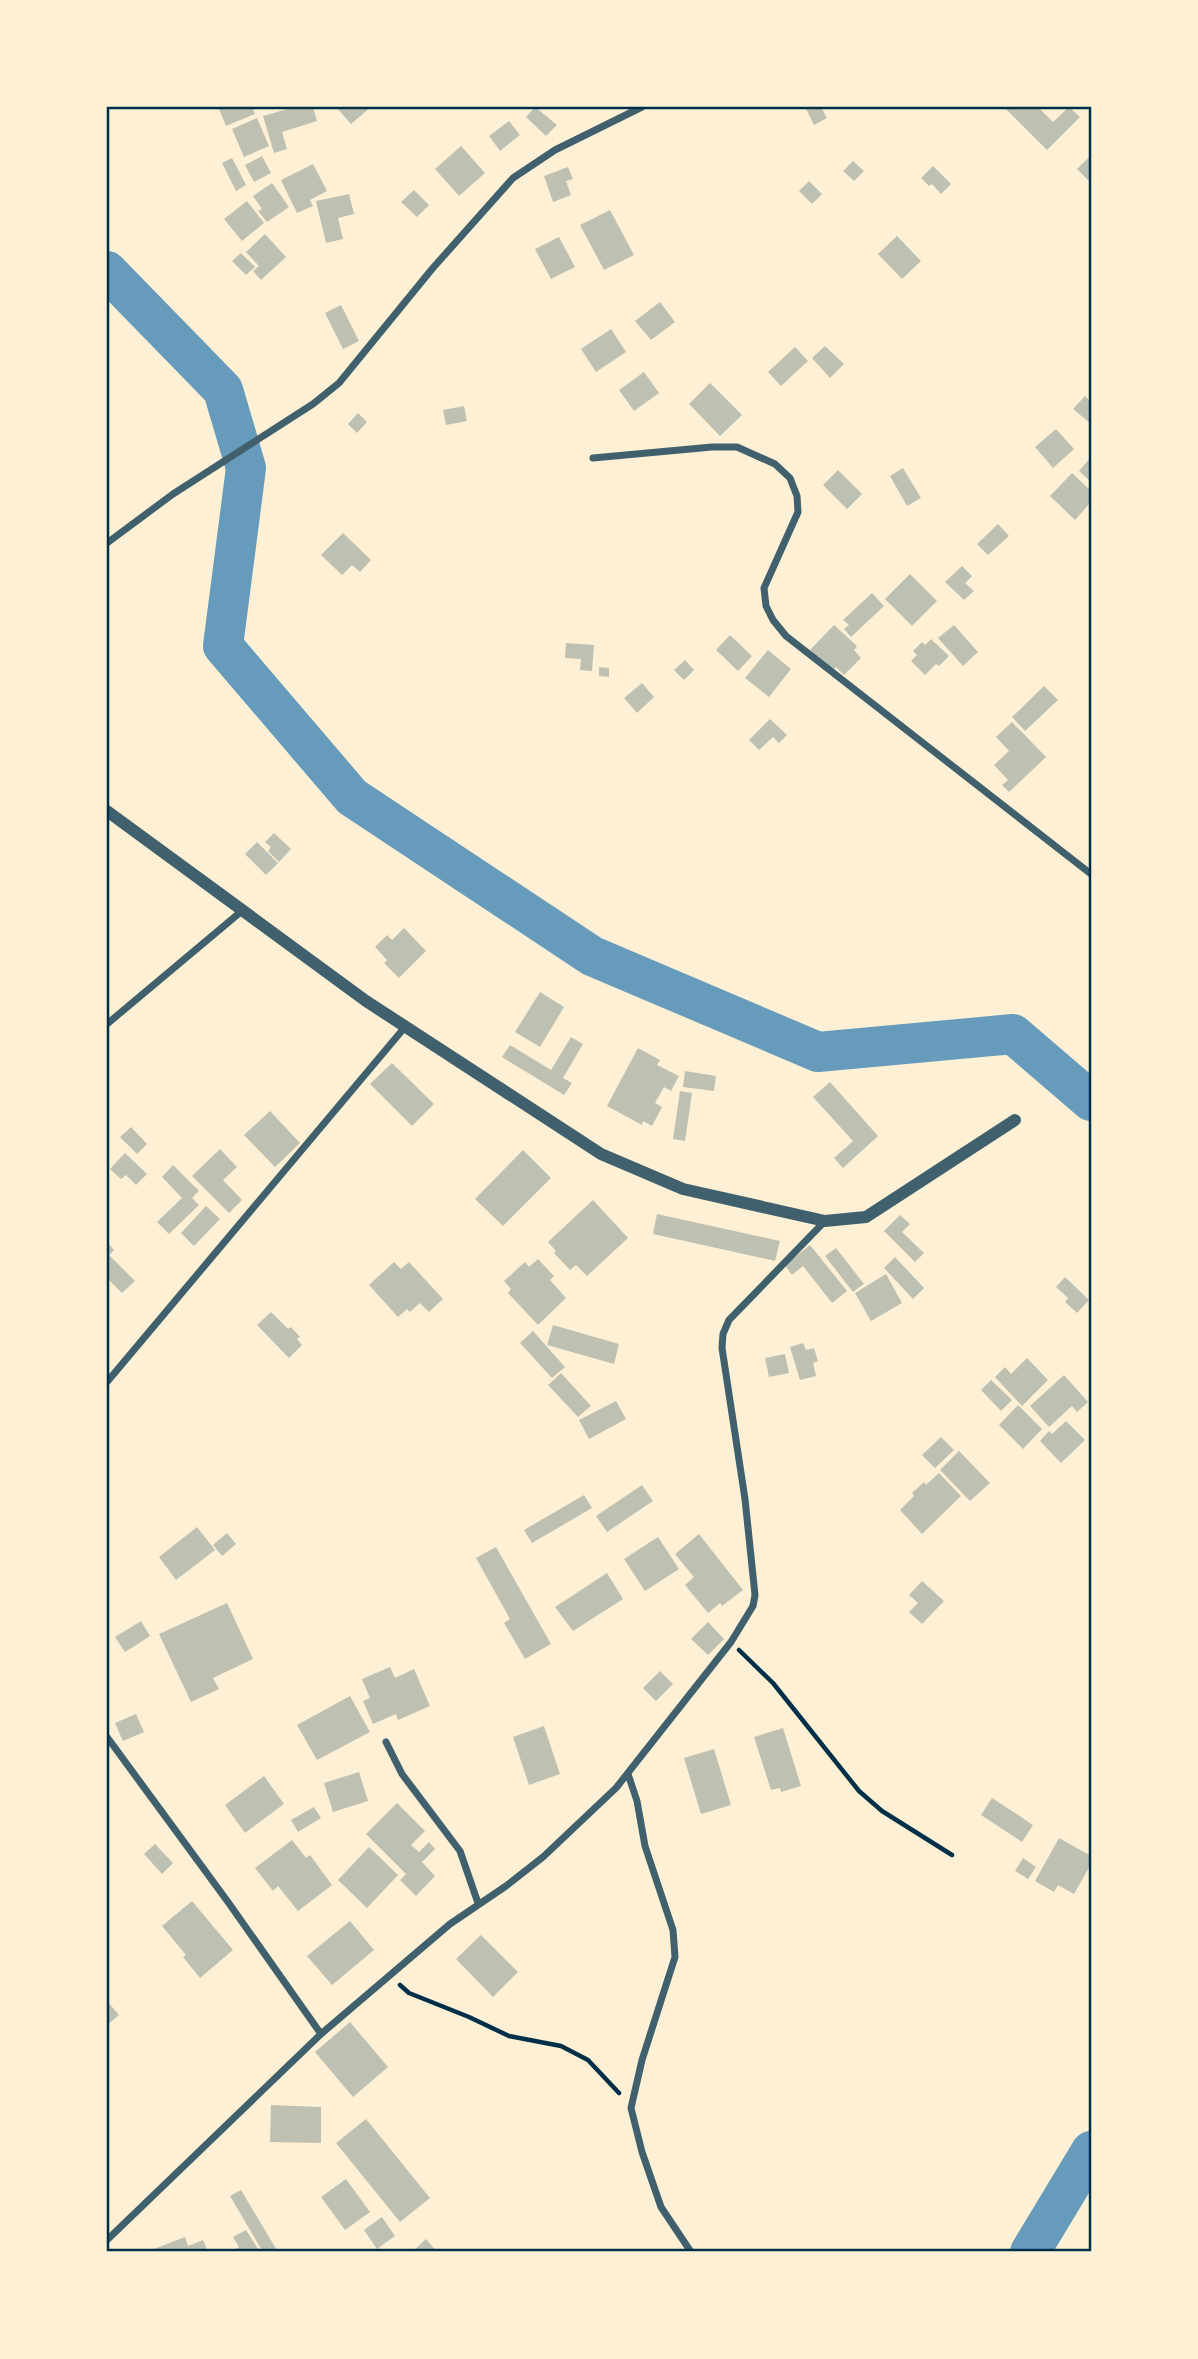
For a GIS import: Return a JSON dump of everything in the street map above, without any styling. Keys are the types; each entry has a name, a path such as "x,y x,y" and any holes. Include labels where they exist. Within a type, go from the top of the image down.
{"street":[{"path":"107,542 173,494 313,404 339,383 432,269 513,178 555,150 642,107"},
{"path":"593,458 737,447 775,464 790,478 797,496 798,512 764,588 766,606 773,620 786,636 1091,874"},
{"path":"107,811 405,1027 601,1154 683,1189 825,1221 866,1217 1015,1120"},
{"path":"107,1024 243,910"},
{"path":"107,1382 405,1027"},
{"path":"107,2240 321,2034 429,1941 543,1857 628,1774 731,1642 753,1606 755,1595 745,1499 722,1348 723,1334 729,1320 825,1221"},
{"path":"107,1737 321,2034"},
{"path":"386,1742 402,1774 460,1852 478,1903"},
{"path":"628,1774 637,1801 645,1846 676,1946 675,1957 642,2060 631,2108 642,2152 661,2207 691,2252"}],"path":[{"path":"731,1642 773,1684 859,1791 882,1811 952,1855"},
{"path":"390,1977 408,1993 509,2036 561,2046 588,2060 631,2108"}],"building":[{"path":"252,107 255,114 226,126 219,109"},
{"path":"295,107 313,107 317,121 282,132 287,149 274,153 263,116"},
{"path":"336,107 371,107 351,124"},
{"path":"535,107 557,125 546,136 526,117"},
{"path":"805,107 821,107 827,118 814,125"},
{"path":"1004,107 1038,107 1053,122 1069,107 1080,117 1047,150"},
{"path":"257,118 269,146 244,157 232,129"},
{"path":"509,121 520,135 500,151 489,136"},
{"path":"461,146 485,173 459,196 435,169"},
{"path":"1091,155 1091,183 1077,169"},
{"path":"262,156 271,173 254,182 245,165"},
{"path":"232,158 246,185 236,191 222,163"},
{"path":"853,161 864,171 854,181 843,171"},
{"path":"313,164 327,191 310,200 313,206 297,213 281,180"},
{"path":"933,166 951,184 941,194 932,184 929,186 921,178"},
{"path":"568,167 573,179 566,181 571,195 553,202 544,176"},
{"path":"809,181 822,194 812,204 799,191"},
{"path":"272,183 289,207 267,222 258,211 262,209 253,196"},
{"path":"414,190 429,205 417,217 401,202"},
{"path":"349,194 354,214 338,218 343,239 326,243 316,201"},
{"path":"247,201 264,223 242,241 224,219"},
{"path":"610,210 634,255 604,270 580,225"},
{"path":"265,234 286,257 261,280 253,271 259,266 246,252"},
{"path":"897,236 921,261 902,279 878,254"},
{"path":"559,237 575,267 551,279 535,249"},
{"path":"241,253 255,267 246,275 232,261"},
{"path":"660,302 675,322 651,340 635,321"},
{"path":"341,305 359,341 343,349 325,313"},
{"path":"611,329 626,352 596,372 581,349"},
{"path":"825,346 844,364 830,378 812,358"},
{"path":"795,347 808,361 781,386 768,372"},
{"path":"644,372 659,393 634,411 619,390"},
{"path":"710,383 742,415 720,436 689,404"},
{"path":"1085,396 1091,402 1091,424 1073,409"},
{"path":"464,406 467,421 446,425 443,410"},
{"path":"358,413 367,422 357,433 348,424"},
{"path":"1056,429 1074,449 1053,468 1035,447"},
{"path":"1091,457 1091,482 1079,471"},
{"path":"903,468 921,498 907,506 890,476"},
{"path":"838,470 862,494 847,509 823,485"},
{"path":"1072,473 1091,491 1091,502 1075,520 1050,496"},
{"path":"998,524 1009,536 988,555 977,544"},
{"path":"343,533 371,560 360,572 352,565 342,575 321,555"},
{"path":"962,566 972,576 965,583 974,591 964,600 945,582"},
{"path":"910,574 937,601 912,626 885,599"},
{"path":"872,593 884,606 851,637 844,629 849,625 843,620"},
{"path":"834,625 857,646 854,650 861,658 844,675 836,667 831,672 810,650"},
{"path":"954,625 978,652 963,666 938,638"},
{"path":"730,635 752,656 738,671 716,650"},
{"path":"931,639 949,656 925,675 911,661 917,655 913,651 922,642 925,645"},
{"path":"566,643 594,645 592,671 580,670 581,659 565,658"},
{"path":"768,650 791,669 769,697 745,678"},
{"path":"685,660 694,670 684,680 674,670"},
{"path":"599,667 609,668 609,677 599,676"},
{"path":"642,683 654,697 637,713 624,698"},
{"path":"1044,686 1058,700 1025,731 1012,717"},
{"path":"770,719 787,735 779,743 773,737 759,750 749,740"},
{"path":"1012,722 1046,757 1009,792 1002,785 1008,780 994,765 1009,751 996,737"},
{"path":"274,833 291,849 279,862 268,851 271,847 265,842"},
{"path":"257,842 278,863 266,875 245,854"},
{"path":"404,928 426,951 399,978 384,963 387,960 375,947 387,935 392,940"},
{"path":"540,992 564,1007 540,1047 515,1032"},
{"path":"571,1037 583,1044 563,1078 572,1083 564,1095 502,1057 510,1045 551,1070"},
{"path":"638,1048 660,1060 657,1065 679,1076 671,1091 664,1087 655,1103 662,1107 652,1126 643,1121 642,1125 607,1106"},
{"path":"392,1063 434,1104 412,1126 370,1084"},
{"path":"685,1071 716,1076 714,1091 683,1087"},
{"path":"830,1082 878,1136 843,1168 834,1158 853,1141 813,1097"},
{"path":"680,1091 692,1093 685,1141 673,1139"},
{"path":"270,1111 300,1143 275,1167 244,1135"},
{"path":"131,1127 147,1144 137,1154 120,1137"},
{"path":"220,1149 237,1167 223,1180 242,1200 229,1213 192,1176"},
{"path":"523,1150 551,1178 503,1226 475,1199"},
{"path":"125,1153 147,1174 136,1185 126,1175 121,1179 110,1169"},
{"path":"173,1165 199,1191 192,1198 199,1205 169,1234 157,1222 182,1198 162,1177"},
{"path":"593,1200 628,1238 587,1276 576,1265 570,1270 548,1242"},
{"path":"206,1206 220,1219 194,1246 181,1233"},
{"path":"657,1214 780,1241 775,1261 653,1234"},
{"path":"900,1215 910,1224 902,1232 924,1253 915,1262 884,1231"},
{"path":"107,1242 114,1250 109,1255 135,1281 122,1293 107,1278"},
{"path":"810,1245 847,1291 832,1303 803,1266 792,1275 785,1265"},
{"path":"836,1248 864,1284 853,1292 825,1256"},
{"path":"895,1257 924,1288 913,1299 884,1268"},
{"path":"538,1259 554,1276 550,1280 566,1298 538,1325 508,1293 511,1289 504,1281 525,1262 529,1267"},
{"path":"394,1262 401,1269 409,1262 443,1299 429,1312 420,1303 410,1312 407,1309 398,1317 369,1285"},
{"path":"886,1274 902,1303 871,1321 855,1293"},
{"path":"1065,1277 1089,1300 1077,1313 1065,1302 1068,1298 1056,1287"},
{"path":"271,1312 300,1337 297,1339 302,1345 289,1358 257,1325"},
{"path":"553,1325 619,1344 614,1364 547,1345"},
{"path":"533,1331 565,1367 552,1378 520,1343"},
{"path":"803,1343 806,1350 814,1348 818,1361 813,1363 816,1376 800,1380 790,1347"},
{"path":"785,1354 789,1373 769,1377 765,1358"},
{"path":"1027,1358 1048,1380 1022,1406 995,1377 1005,1367 1011,1374"},
{"path":"561,1373 591,1406 578,1417 548,1385"},
{"path":"1064,1375 1088,1402 1077,1412 1072,1406 1049,1427 1030,1406"},
{"path":"991,1380 1012,1400 1001,1411 981,1390"},
{"path":"616,1401 626,1419 589,1439 579,1420"},
{"path":"1018,1405 1042,1429 1023,1449 999,1425"},
{"path":"1066,1421 1085,1440 1061,1463 1040,1441 1049,1431 1052,1434"},
{"path":"941,1437 954,1450 935,1468 922,1455"},
{"path":"959,1451 990,1483 970,1501 940,1470"},
{"path":"939,1473 961,1496 922,1534 900,1510 914,1496 912,1493"},
{"path":"642,1485 653,1501 607,1532 596,1516"},
{"path":"584,1495 592,1508 532,1543 524,1530"},
{"path":"197,1527 215,1550 176,1580 159,1557"},
{"path":"227,1533 236,1544 222,1556 213,1545"},
{"path":"699,1534 743,1590 708,1613 685,1585 694,1577 675,1554"},
{"path":"658,1537 679,1569 645,1591 624,1559"},
{"path":"496,1547 551,1644 525,1659 504,1623 510,1619 476,1558"},
{"path":"607,1573 623,1599 573,1631 555,1607"},
{"path":"922,1581 944,1601 922,1624 909,1612 918,1603 909,1595"},
{"path":"227,1603 253,1659 213,1678 219,1689 191,1702 159,1634"},
{"path":"141,1621 150,1636 125,1652 115,1637"},
{"path":"708,1622 724,1639 708,1655 691,1639"},
{"path":"390,1667 395,1678 414,1669 430,1706 398,1720 396,1714 373,1724 363,1701 370,1698 362,1679"},
{"path":"660,1671 673,1684 656,1701 643,1688"},
{"path":"350,1696 370,1732 317,1760 297,1725"},
{"path":"136,1714 144,1732 123,1741 115,1723"},
{"path":"544,1726 560,1774 529,1785 513,1737"},
{"path":"783,1728 801,1786 781,1792 780,1788 771,1790 754,1737"},
{"path":"714,1749 731,1805 701,1814 684,1758"},
{"path":"359,1772 368,1801 333,1812 324,1783"},
{"path":"264,1776 284,1804 245,1833 225,1805"},
{"path":"992,1798 1033,1825 1022,1842 981,1815"},
{"path":"397,1803 425,1831 411,1845 419,1852 429,1842 435,1849 422,1862 435,1876 416,1896 400,1880 406,1874 366,1834"},
{"path":"314,1807 321,1818 298,1832 291,1820"},
{"path":"1059,1838 1091,1856 1091,1864 1074,1894 1058,1885 1054,1892 1035,1881"},
{"path":"292,1840 306,1858 310,1855 332,1885 298,1911 278,1886 273,1891 255,1868"},
{"path":"155,1844 173,1863 162,1874 144,1854"},
{"path":"369,1847 398,1875 367,1908 338,1880"},
{"path":"1023,1858 1036,1867 1028,1879 1015,1871"},
{"path":"192,1901 233,1950 200,1978 183,1957 186,1955 162,1926"},
{"path":"350,1921 374,1950 332,1985 307,1956"},
{"path":"481,1935 518,1972 493,1997 456,1959"},
{"path":"107,2001 119,2015 107,2025"},
{"path":"350,2022 388,2067 353,2097 315,2052"},
{"path":"271,2105 321,2107 321,2143 270,2142"},
{"path":"366,2119 430,2198 400,2222 336,2143"},
{"path":"346,2179 370,2212 345,2230 321,2197"},
{"path":"241,2190 278,2252 263,2252 230,2196"},
{"path":"382,2217 395,2236 377,2249 364,2230"},
{"path":"246,2230 260,2252 231,2252 239,2247 233,2237"},
{"path":"185,2237 188,2246 203,2240 208,2252 155,2252 154,2249"},
{"path":"426,2239 437,2252 412,2252"}],"waterway":[{"path":"107,271 223,390 246,468 223,646 352,797 592,956 818,1052 1013,1034 1091,1101"},
{"path":"1030,2252 1091,2151"}]}
